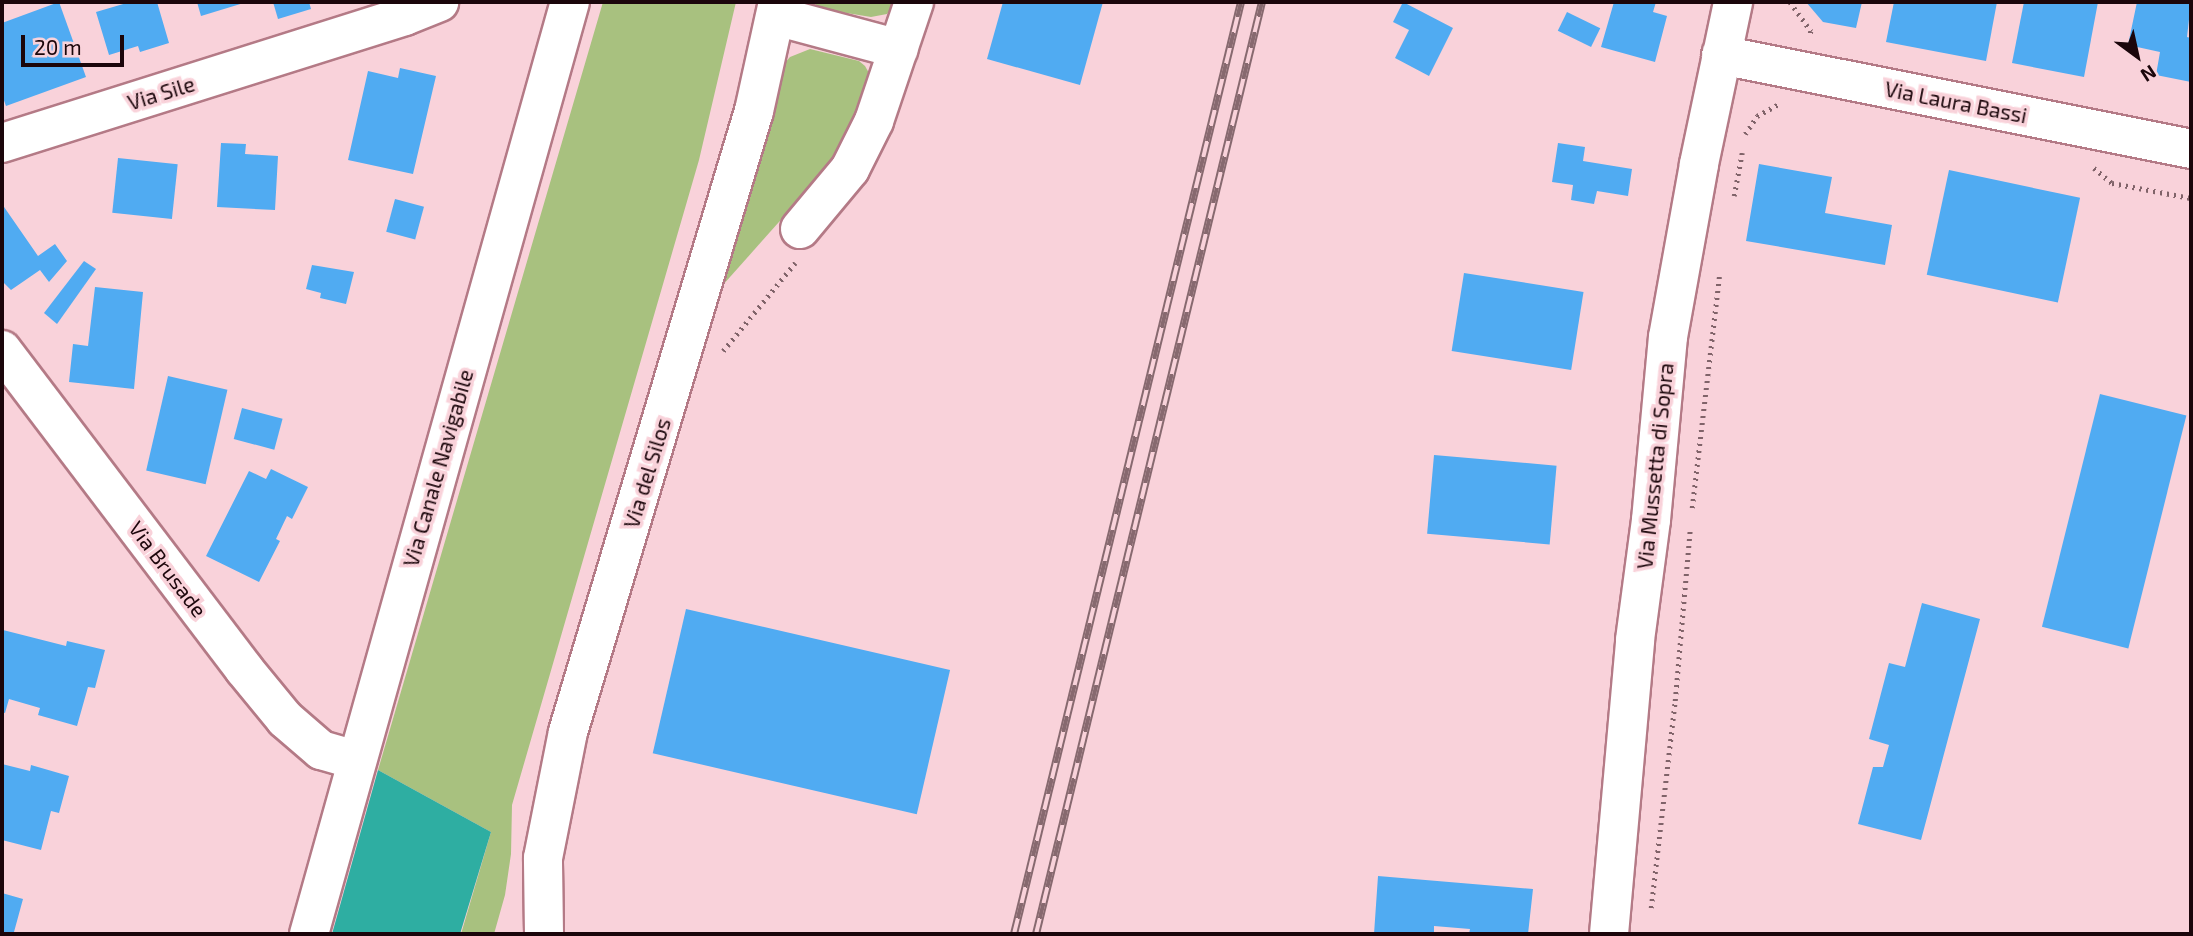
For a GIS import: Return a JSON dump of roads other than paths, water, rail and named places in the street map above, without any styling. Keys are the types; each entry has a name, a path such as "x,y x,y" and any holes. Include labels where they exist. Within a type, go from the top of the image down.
{"street":[{"name":"Via Sile","path":"2,143 405,16 439,2"},
{"name":"Via Canale Navigabile","path":"309,934 570,2"},
{"path":"800,229 850,169 874,121 914,2"},
{"name":"Via Mussetta di Sopra","path":"1609,934 1635,640 1651,520 1668,337 1721,55 1734,2"},
{"name":"Via del Silos","path":"544,934 543,858 568,732 754,111 777,9 900,49"},
{"name":"Via Laura Bassi","path":"1721,55 2191,149"},
{"name":"Via Brusade","path":"2,350 244,669 285,719 321,750 356,760"}],"water":[{"path":"378,770 491,832 460,934 332,934"}],"railway":[{"path":"1014,934 1241,2"},
{"path":"1036,934 1262,2"}]}
